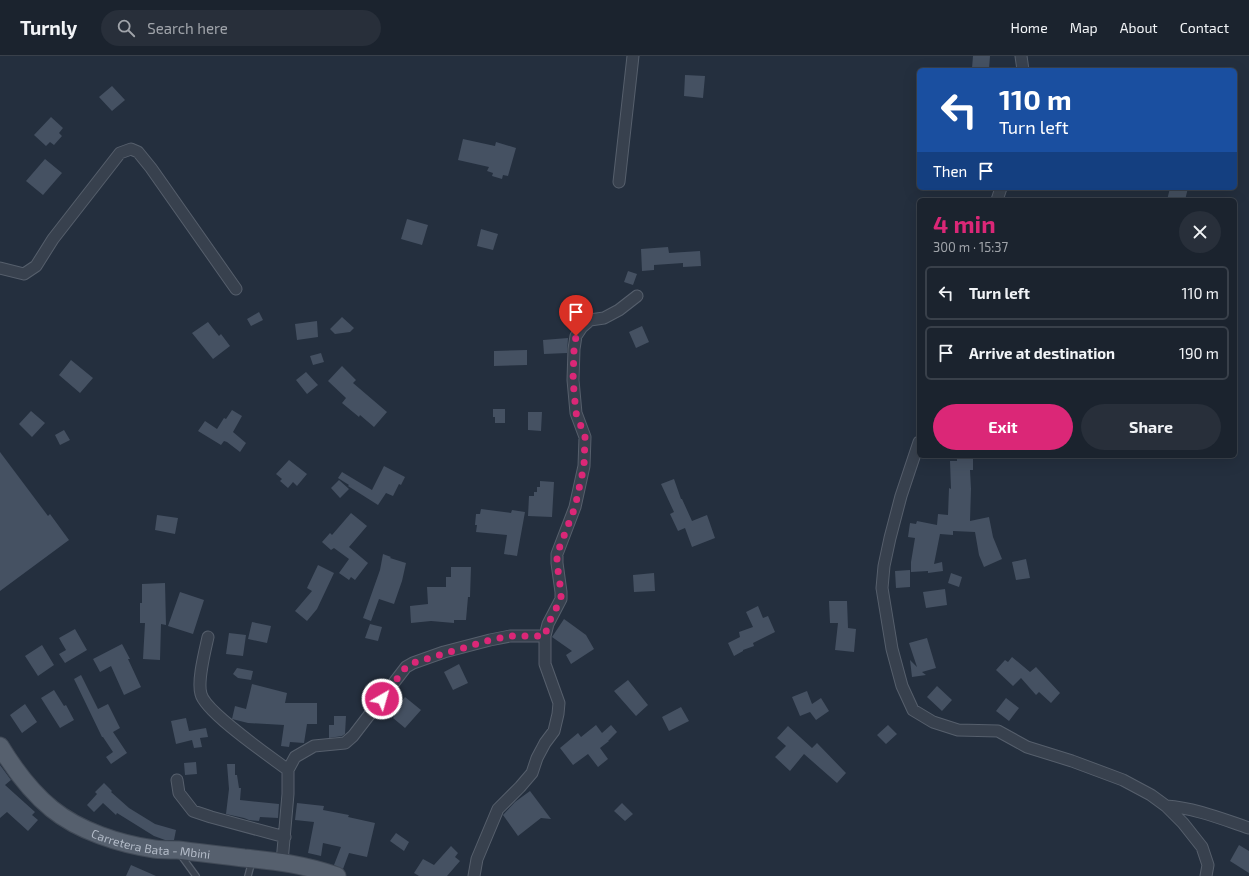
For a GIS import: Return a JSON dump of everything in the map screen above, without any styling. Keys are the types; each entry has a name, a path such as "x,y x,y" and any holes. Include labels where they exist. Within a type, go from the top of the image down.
{"main road":[{"name":"Carretera Bata - Mbini","path":"0,746 11,763 33,790 53,810 75,824 104,837 128,844 154,849 177,850 282,862 311,868 337,876"}],"street":[{"path":"619,182 633,56"},
{"path":"1021,56 1023,68"},
{"path":"0,268 24,274 36,266 53,238 120,153 131,149 138,152 152,168 236,289"},
{"path":"474,876 477,859 498,809 532,773 537,758 545,743 554,731 559,703 545,664 545,636 548,624 561,599 557,554 575,507 584,466 585,437 576,413 573,380 576,336 582,327 590,320 604,318 619,310 637,296"},
{"path":"917,448 901,496 890,538 884,566 882,588 892,649 902,686 913,710 933,722 958,730 998,731 1027,747 1072,761 1122,780 1151,796 1166,806 1183,823 1202,847 1208,865 1206,876"},
{"path":"208,636 200,687 201,696 205,703 220,718 288,770"},
{"path":"282,862 288,794 288,770 295,757 314,746 345,743 353,736 406,667 413,663 490,640 510,636 545,636"},
{"path":"177,780 179,793 193,811 211,818 285,837"},
{"path":"1166,806 1182,807 1249,828"}],"lane":[{"path":"177,850 196,876"},
{"path":"248,876 252,858"}],"building":[{"path":"973,56 990,56 989,68 972,68"},
{"path":"685,75 705,76 703,98 684,96"},
{"path":"112,86 125,100 112,111 99,97"},
{"path":"51,117 63,128 59,133 62,136 54,145 50,142 46,146 34,135"},
{"path":"463,139 495,146 496,142 516,148 508,176 503,175 502,179 492,176 493,173 487,171 489,167 458,160"},
{"path":"45,159 62,173 43,195 26,181"},
{"path":"1170,190 1188,190 1186,198 1168,198"},
{"path":"407,219 428,225 422,245 401,239"},
{"path":"481,229 498,234 493,250 477,246"},
{"path":"668,247 669,253 700,251 701,266 683,267 683,263 654,265 654,270 642,271 641,249"},
{"path":"628,271 637,274 633,285 624,282"},
{"path":"259,312 263,320 251,326 247,319"},
{"path":"342,317 354,328 350,332 335,334 330,329"},
{"path":"317,321 318,337 297,340 295,324"},
{"path":"208,322 219,336 221,334 230,346 213,359 192,333"},
{"path":"642,326 649,342 636,348 629,332"},
{"path":"568,338 567,353 544,354 543,340"},
{"path":"527,350 527,365 494,366 494,351"},
{"path":"321,353 324,362 313,365 310,356"},
{"path":"71,360 93,378 80,393 59,375"},
{"path":"342,366 356,380 353,383 387,412 374,427 342,403 346,398 328,381"},
{"path":"306,372 318,385 307,394 296,380"},
{"path":"493,409 505,409 505,423 495,423"},
{"path":"232,410 242,416 233,432 246,443 240,452 227,442 224,441 221,445 198,431 205,421 217,429 224,418 226,419"},
{"path":"31,411 45,423 32,437 19,424"},
{"path":"528,412 542,412 541,431 528,430"},
{"path":"64,430 70,440 60,445 55,435"},
{"path":"0,452 48,516 50,514 69,540 0,591"},
{"path":"957,458 973,459 973,470 970,470 970,521 989,517 993,537 1002,559 984,567 979,555 975,532 953,531 953,535 940,534 934,564 942,562 943,571 928,573 928,571 911,572 915,538 908,537 910,523 916,524 917,521 937,525 938,514 948,515 949,488 951,489 950,461 957,461"},
{"path":"289,460 307,474 297,486 293,482 288,488 280,481 282,479 276,474"},
{"path":"384,466 405,477 401,485 399,484 393,496 386,493 378,505 338,478 342,472 372,490"},
{"path":"674,479 681,499 692,521 707,515 715,538 692,547 685,528 678,531 670,514 674,512 661,484"},
{"path":"339,480 349,489 340,498 331,488"},
{"path":"540,481 554,482 552,517 528,516 529,496 534,496 534,492 537,492 537,487 540,487"},
{"path":"481,509 511,513 512,510 525,512 517,556 504,554 507,535 476,532 476,514 480,514"},
{"path":"351,513 367,526 349,547 368,563 355,580 351,577 349,580 339,573 349,559 334,548 331,550 322,542 330,533 332,535"},
{"path":"157,515 178,518 175,534 155,530"},
{"path":"383,554 406,563 402,581 394,604 379,599 371,621 363,618 380,570"},
{"path":"1026,559 1030,578 1016,580 1012,562"},
{"path":"318,565 334,573 317,609 307,621 295,611 312,591 307,588"},
{"path":"451,567 471,567 470,597 468,597 466,620 454,620 454,623 431,621 411,623 410,606 428,604 427,587 446,587 446,577 451,577"},
{"path":"910,570 910,587 896,588 895,571"},
{"path":"654,573 655,591 634,592 633,575"},
{"path":"951,573 962,577 959,587 948,583"},
{"path":"165,583 166,625 161,624 160,660 143,659 145,623 140,623 142,584"},
{"path":"945,589 947,605 926,608 923,592"},
{"path":"180,592 204,600 193,634 168,626"},
{"path":"829,601 847,601 848,628 856,629 854,652 835,650 838,623 830,623"},
{"path":"758,606 763,618 768,616 775,632 753,643 754,646 743,650 734,656 728,643 740,637 739,632 753,627 746,612"},
{"path":"564,619 586,635 594,649 571,664 566,655 572,651 552,637"},
{"path":"252,622 271,626 267,643 248,639"},
{"path":"370,624 382,627 378,641 365,638"},
{"path":"75,629 87,650 65,663 59,654 66,650 59,638"},
{"path":"229,633 246,635 243,656 226,654"},
{"path":"927,638 936,668 922,672 926,675 912,677 910,660 917,667 909,643"},
{"path":"122,644 130,659 128,659 141,687 124,695 111,666 100,672 93,659"},
{"path":"42,645 54,665 38,676 25,656"},
{"path":"1012,657 1030,672 1036,667 1060,693 1051,703 1039,692 1036,695 1021,678 1013,686 996,670 1005,660 1008,662"},
{"path":"459,664 468,683 453,690 444,672"},
{"path":"237,668 253,671 251,680 238,678 233,674"},
{"path":"81,675 98,709 108,704 120,728 113,732 127,753 111,764 106,757 113,752 102,737 74,679"},
{"path":"628,680 648,705 636,716 614,691"},
{"path":"252,684 287,693 285,703 317,703 317,724 307,724 304,743 290,742 289,747 281,746 284,725 248,723 232,719 235,706 246,709"},
{"path":"937,686 952,700 942,711 927,697"},
{"path":"54,690 64,706 66,705 74,720 60,728 41,698"},
{"path":"807,691 812,704 821,698 829,711 816,720 810,712 800,716 792,697"},
{"path":"405,697 421,710 405,728 393,718 396,714 393,711"},
{"path":"1006,698 1019,708 1009,721 996,711"},
{"path":"25,704 37,722 22,733 10,715"},
{"path":"681,707 689,721 669,731 662,717"},
{"path":"334,716 346,716 345,734 342,736 329,738 329,725 334,725"},
{"path":"186,718 189,731 206,728 208,737 200,738 202,747 194,748 192,740 176,744 171,721"},
{"path":"596,725 602,733 611,725 617,732 600,748 608,759 598,767 588,754 573,765 560,748 578,733 581,737"},
{"path":"888,725 897,734 886,744 877,735"},
{"path":"788,726 812,748 817,743 846,773 837,783 804,754 790,771 775,757 786,746 777,738"},
{"path":"196,762 197,774 185,775 184,763"},
{"path":"227,764 235,764 235,775 237,775 239,788 241,788 240,800 279,804 278,818 260,817 259,821 226,814 229,789"},
{"path":"0,765 11,780 5,785 35,812 32,815 38,820 28,831 7,812 0,818"},
{"path":"104,783 112,791 111,792 129,808 155,824 176,830 174,840 165,840 154,836 117,813 116,815 103,803 94,812 87,805 97,794 95,792"},
{"path":"530,791 551,819 541,818 518,836 503,815 515,802"},
{"path":"297,803 324,806 323,810 349,815 348,817 375,823 367,857 349,853 343,869 334,865 341,847 323,843 321,856 308,853 314,822 295,820"},
{"path":"622,803 633,814 625,821 614,811"},
{"path":"396,833 409,842 404,851 390,841"},
{"path":"1239,845 1249,851 1249,873 1230,861"},
{"path":"451,846 458,853 455,857 460,861 447,876 419,876 414,873 423,859 434,865"},
{"path":"131,865 156,876 126,876"}],"route":[{"path":"382,699 406,667 413,663 444,652 490,640 510,636 545,636 548,624 561,599 557,554 575,507 584,466 585,437 576,413 573,380 576,336"}]}
